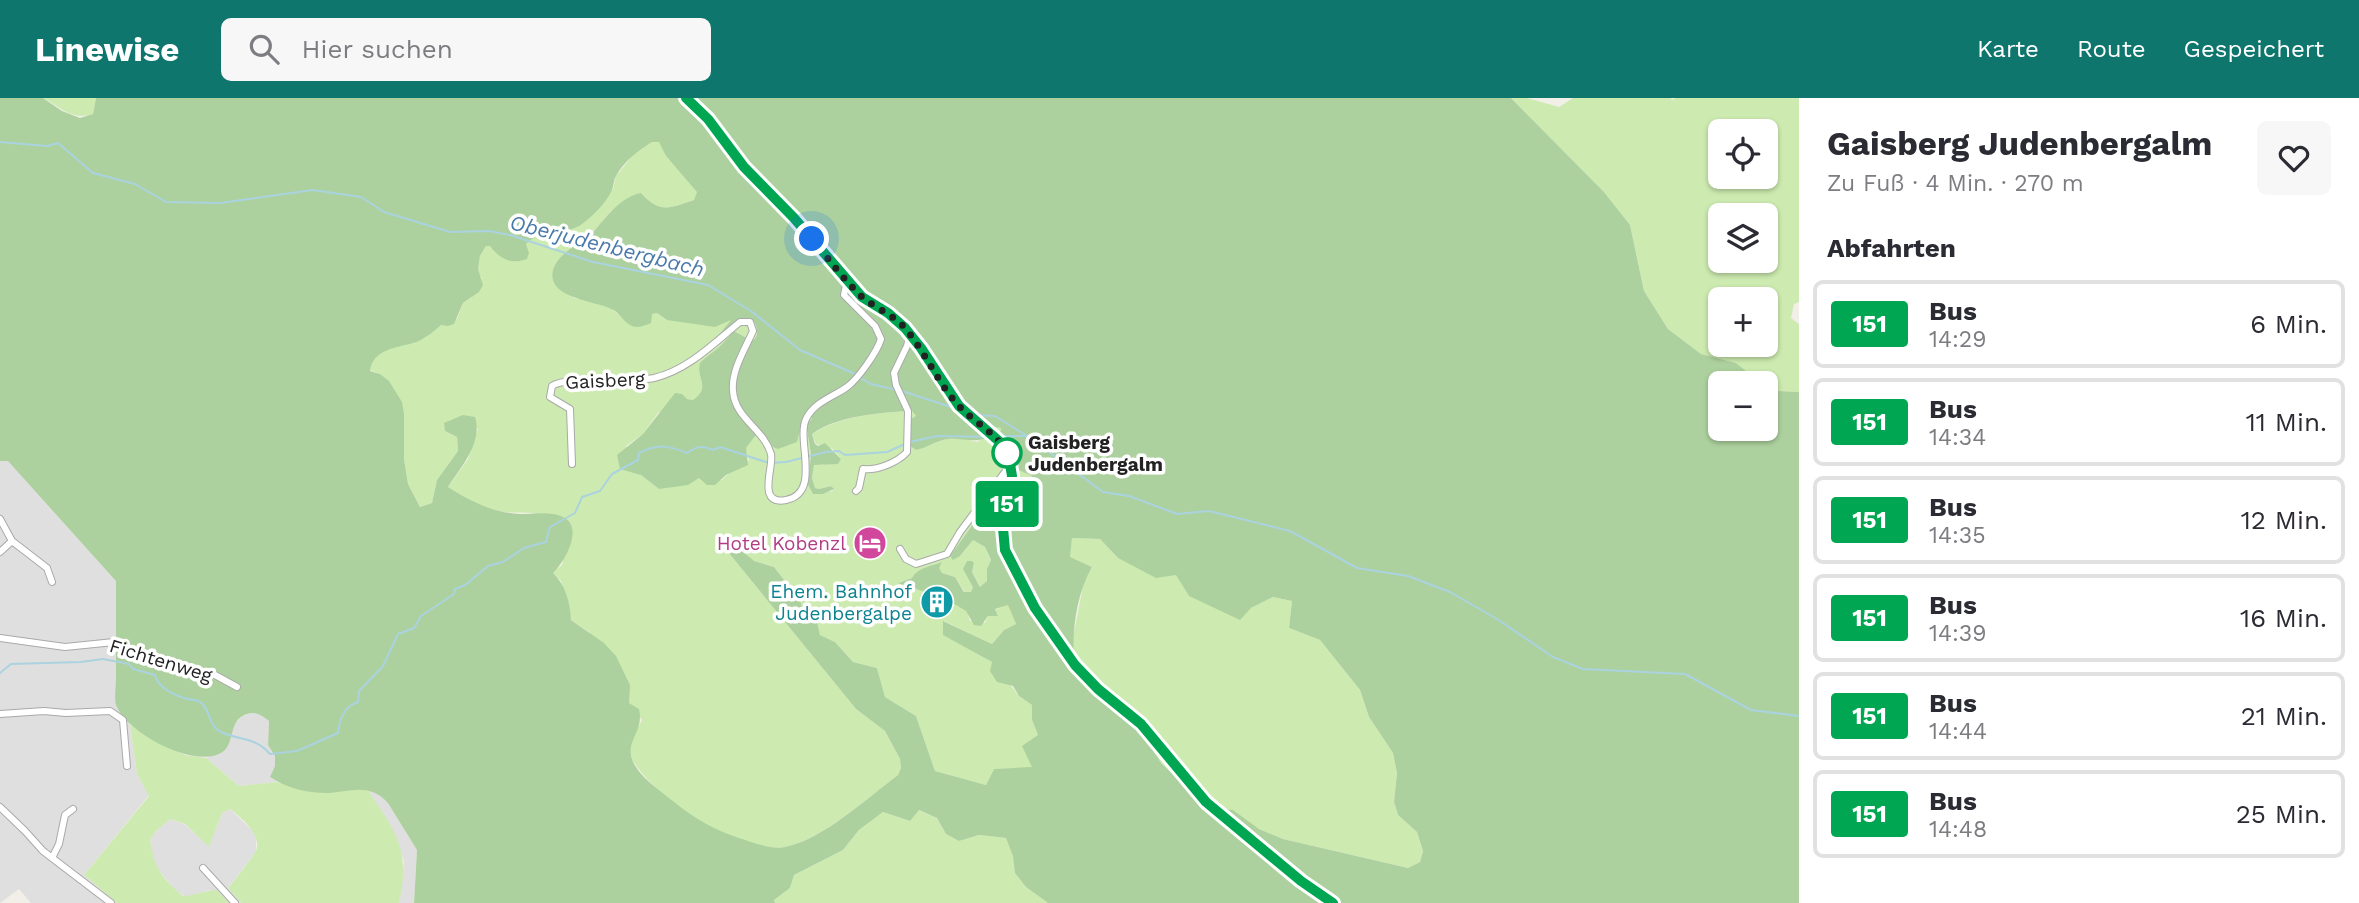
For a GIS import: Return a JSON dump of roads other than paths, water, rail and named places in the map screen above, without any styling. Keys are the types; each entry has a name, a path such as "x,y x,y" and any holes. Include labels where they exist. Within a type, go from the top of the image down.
{"main road":[{"path":"686,98 708,119 744,167 794,218 862,297 893,317 909,334 953,400 999,440 1010,461 1012,484 1003,523 1003,542 1011,566 1035,608 1075,665 1098,689 1141,724 1194,789 1301,881 1334,903"}],"street":[{"name":"Gaisberg","path":"572,464 570,409 550,397 552,386 564,381 613,382 656,377 688,364 740,322 745,321 750,322 753,331 733,383 736,405 770,451 772,458 768,492 773,498 780,500 793,497 803,486 806,476 803,429 806,420 816,406 853,381 879,346 881,339 875,326 844,295 847,280"},
{"path":"856,491 863,469 876,469 906,452 907,409 896,385 894,372 907,346 909,334"},
{"path":"900,548 906,558 916,564 947,554 962,528 1010,461"},
{"path":"0,519 12,541 47,568 52,582"},
{"path":"0,552 12,541"},
{"name":"Fichtenweg","path":"0,638 65,647 114,642 161,662 215,675 237,687"},
{"path":"0,714 110,711 123,720 127,766"},
{"path":"0,807 39,848 111,903"},
{"path":"52,858 59,844 64,818 73,809"},
{"path":"203,868 235,903"}],"waterway":[{"name":"Oberjudenbergbach","path":"0,142 47,146 58,143 93,173 135,184 166,202 220,203 313,190 361,197 384,212 450,232 489,231 510,235 593,262 708,285 751,311 800,350 855,374"},
{"name":"Oberjudenbergbach","path":"859,377 871,384 897,390"},
{"name":"Oberjudenbergbach","path":"902,391 957,409"},
{"name":"Oberjudenbergbach","path":"976,415 995,416 1103,492 1129,496 1177,514 1209,511 1290,531 1357,568 1408,576 1450,592 1497,619 1553,657 1583,669 1685,674 1751,710 1799,716"},
{"path":"910,442 937,436 991,437"},
{"path":"1000,436 1026,436"},
{"path":"0,673 11,664 103,659 129,664 133,669 155,675 159,683 170,692 203,704 213,725 221,732 258,744 270,754 297,751 338,733 343,714 358,702 359,691 383,666 398,634 414,628 421,616 454,594 455,589 465,585 488,566 503,562 524,548 546,542 550,527 575,513 582,497 600,491 612,474 638,460 639,453 658,447 674,448 687,453 700,447 713,450 720,447 769,463 786,462 826,452 839,451 845,455 887,452 905,444"}],"place":[{"name":"Gaisberg Judenbergalm","path":"1007,453"},
{"name":"Hotel Kobenzl","path":"870,543"},
{"name":"Ehem. Bahnhof Judenbergalpe","path":"937,602"}]}
